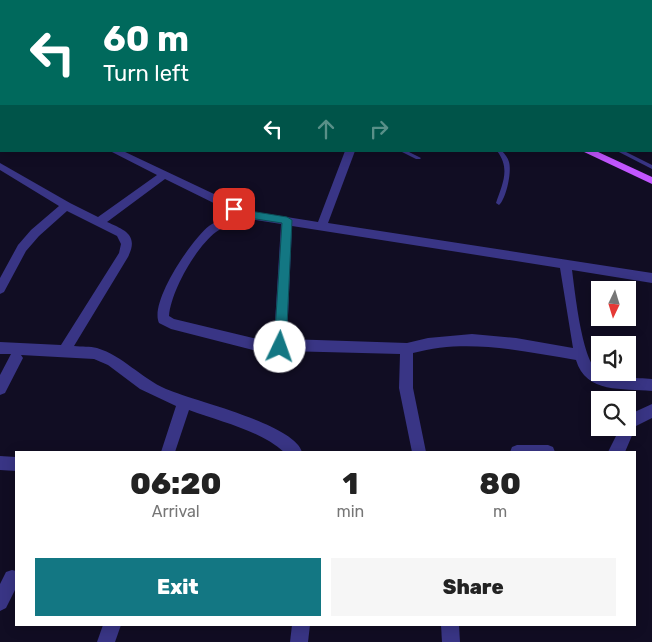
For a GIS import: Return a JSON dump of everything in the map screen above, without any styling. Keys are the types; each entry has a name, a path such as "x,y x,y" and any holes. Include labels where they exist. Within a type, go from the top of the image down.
{"main road":[{"path":"589,152 652,181"}],"street":[{"path":"117,152 249,215 652,278"},
{"path":"322,225 350,152"},
{"path":"1,169 66,206 121,233 126,238 127,244 124,254 64,350"},
{"path":"99,222 164,175"},
{"path":"0,289 22,248 35,233 66,206"},
{"path":"249,215 222,224 211,230 197,245 183,266 167,300 162,312 163,319 171,324 253,344 280,347 407,349 450,339 476,340 581,355"},
{"path":"280,347 287,220"},
{"path":"565,264 581,355 587,372 596,377 610,380 652,385"},
{"path":"0,348 95,353 113,361 145,385 184,403 258,428 279,438 295,451"},
{"path":"407,349 404,363 405,379 418,451"},
{"path":"0,390 16,358"},
{"path":"168,451 184,403"},
{"path":"636,419 652,411"},
{"path":"616,451 620,447 624,436"},
{"path":"0,463 15,464"},
{"path":"0,602 9,578"},
{"path":"106,642 112,626"},
{"path":"298,642 301,626"},
{"path":"450,626 451,642"}],"lane":[{"path":"404,152 418,158"},
{"path":"500,152 507,160 508,168 500,203"},
{"path":"622,152 652,167"}],"route":[{"path":"234,209 249,215 287,220 280,347"}]}
